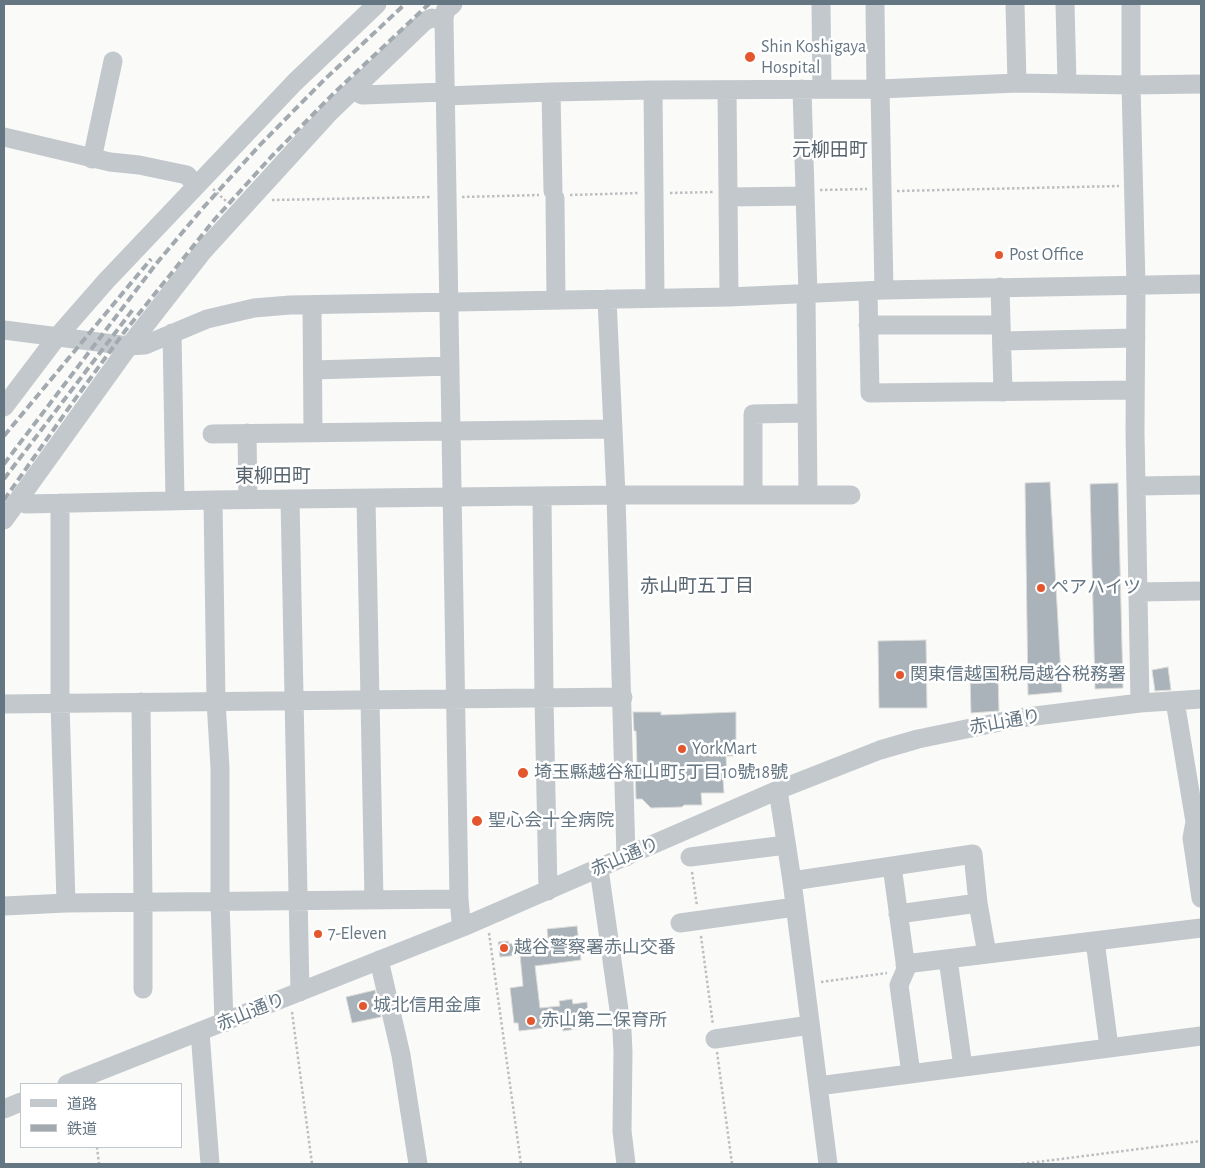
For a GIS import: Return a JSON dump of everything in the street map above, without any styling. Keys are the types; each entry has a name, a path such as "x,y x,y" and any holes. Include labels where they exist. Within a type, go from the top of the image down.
{"street":[{"path":"4,407 57,338 106,281 294,82 377,4"},
{"path":"821,4 822,89"},
{"path":"874,4 881,190 876,290 868,326 870,393 1136,390"},
{"path":"1015,4 1017,83"},
{"path":"1065,4 1067,83"},
{"path":"1131,4 1140,703"},
{"path":"4,520 129,346 204,250 328,114 425,21 448,12 442,197 450,303 450,431 459,899 463,927"},
{"path":"92,158 113,61"},
{"path":"353,90 362,95 653,90 878,89 1017,83 1201,84"},
{"path":"802,89 807,295 808,495"},
{"path":"653,90 655,298"},
{"path":"727,90 729,297"},
{"path":"551,92 556,300"},
{"path":"4,137 92,158 139,165 187,176 200,183"},
{"path":"728,194 805,193"},
{"path":"4,330 129,346 145,345 207,319 254,308 312,305 807,295 876,290 1201,284"},
{"path":"1000,287 1003,392"},
{"path":"608,299 623,697 626,857"},
{"path":"312,305 314,432"},
{"path":"868,326 1136,338"},
{"path":"172,333 175,500"},
{"path":"313,370 450,366"},
{"path":"753,494 753,414 807,413"},
{"path":"212,434 613,429"},
{"path":"247,433 248,499"},
{"path":"1137,486 1201,485"},
{"path":"20,497 26,504 248,499 753,494 851,495"},
{"path":"542,497 548,891"},
{"path":"290,499 298,900 295,994"},
{"path":"366,499 374,900"},
{"path":"213,500 224,1023"},
{"path":"60,503 60,703 66,903"},
{"path":"1138,592 1201,591"},
{"path":"4,704 623,697"},
{"name":"赤山通り","path":"70,1083 463,927 778,790 880,750 918,739 1019,718 1140,703 1201,699"},
{"path":"1175,701 1198,822 1192,838 1201,898"},
{"path":"140,702 144,902 143,989"},
{"path":"778,790 792,880 828,1164"},
{"path":"690,857 786,846"},
{"path":"792,880 972,854 987,954"},
{"path":"892,866 905,967 899,985 911,1074"},
{"path":"599,869 622,1031 622,1131 626,1164"},
{"path":"4,906 66,903 459,899"},
{"path":"898,914 978,903"},
{"path":"680,923 795,907"},
{"path":"905,967 948,959 1201,928"},
{"path":"1095,941 1109,1047"},
{"path":"948,959 962,1067"},
{"path":"380,960 401,1056 418,1164"},
{"path":"715,1038 810,1025"},
{"path":"200,1032 210,1164"},
{"path":"818,1086 1201,1036"},
{"path":"4,1109 20,1102"}],"path":[{"path":"200,183 243,206 442,197 654,193 728,194"},
{"path":"805,193 1133,186"},
{"path":"690,857 732,1164"},
{"path":"488,929 521,1164"},
{"path":"804,984 905,967"},
{"path":"295,994 312,1164"},
{"path":"1022,1164 1201,1141"},
{"path":"97,1148 99,1164"}],"building":[{"name":"ペアハイツ","path":"1050,482 1062,692 1028,695 1025,483"},
{"name":"ペアハイツ","path":"1118,483 1123,688 1095,689 1090,484"},
{"path":"926,640 927,708 879,708 878,641"},
{"path":"1168,667 1171,690 1155,691 1152,670"},
{"path":"970,676 998,676 999,711 971,713"},
{"path":"633,712 661,712 661,715 736,712 736,756 726,756 727,779 723,779 724,793 701,793 702,805 684,805 682,807 651,808 642,799 636,799 636,731 634,731"},
{"path":"577,926 581,960 535,966 540,1008 560,1006 559,1001 572,999 573,1004 587,1002 589,1022 576,1024 577,1029 563,1031 562,1026 519,1031 518,1023 514,1023 510,988 523,986 520,955 500,957 498,942 508,941 509,944 548,939 547,929"},
{"path":"375,990 381,1017 352,1023 346,997"}],"railway":[{"path":"4,464 156,264 202,209 259,146 323,81 405,4"},
{"path":"4,500 125,331 215,219 271,157 334,93 429,4"},
{"path":"4,436 151,259"},
{"path":"4,479 134,308"}],"place":[{"name":"Shin Koshigaya Hospital","path":"750,57"},
{"name":"Post Office","path":"999,255"},
{"name":"ペアハイツ","path":"1041,588"},
{"name":"関東信越国税局越谷税務署","path":"900,675"},
{"name":"YorkMart","path":"682,749"},
{"name":"埼玉縣越谷紅山町5丁目10號18號","path":"523,773"},
{"name":"聖心会十全病院","path":"477,821"},
{"name":"7-Eleven","path":"318,934"},
{"name":"越谷警察署赤山交番","path":"504,948"},
{"name":"城北信用金庫","path":"363,1006"},
{"name":"赤山第二保育所","path":"531,1021"}],"district":[{"name":"元柳田町","path":"830,150"},
{"name":"東柳田町","path":"273,476"},
{"name":"赤山町五丁目","path":"697,586"}]}
